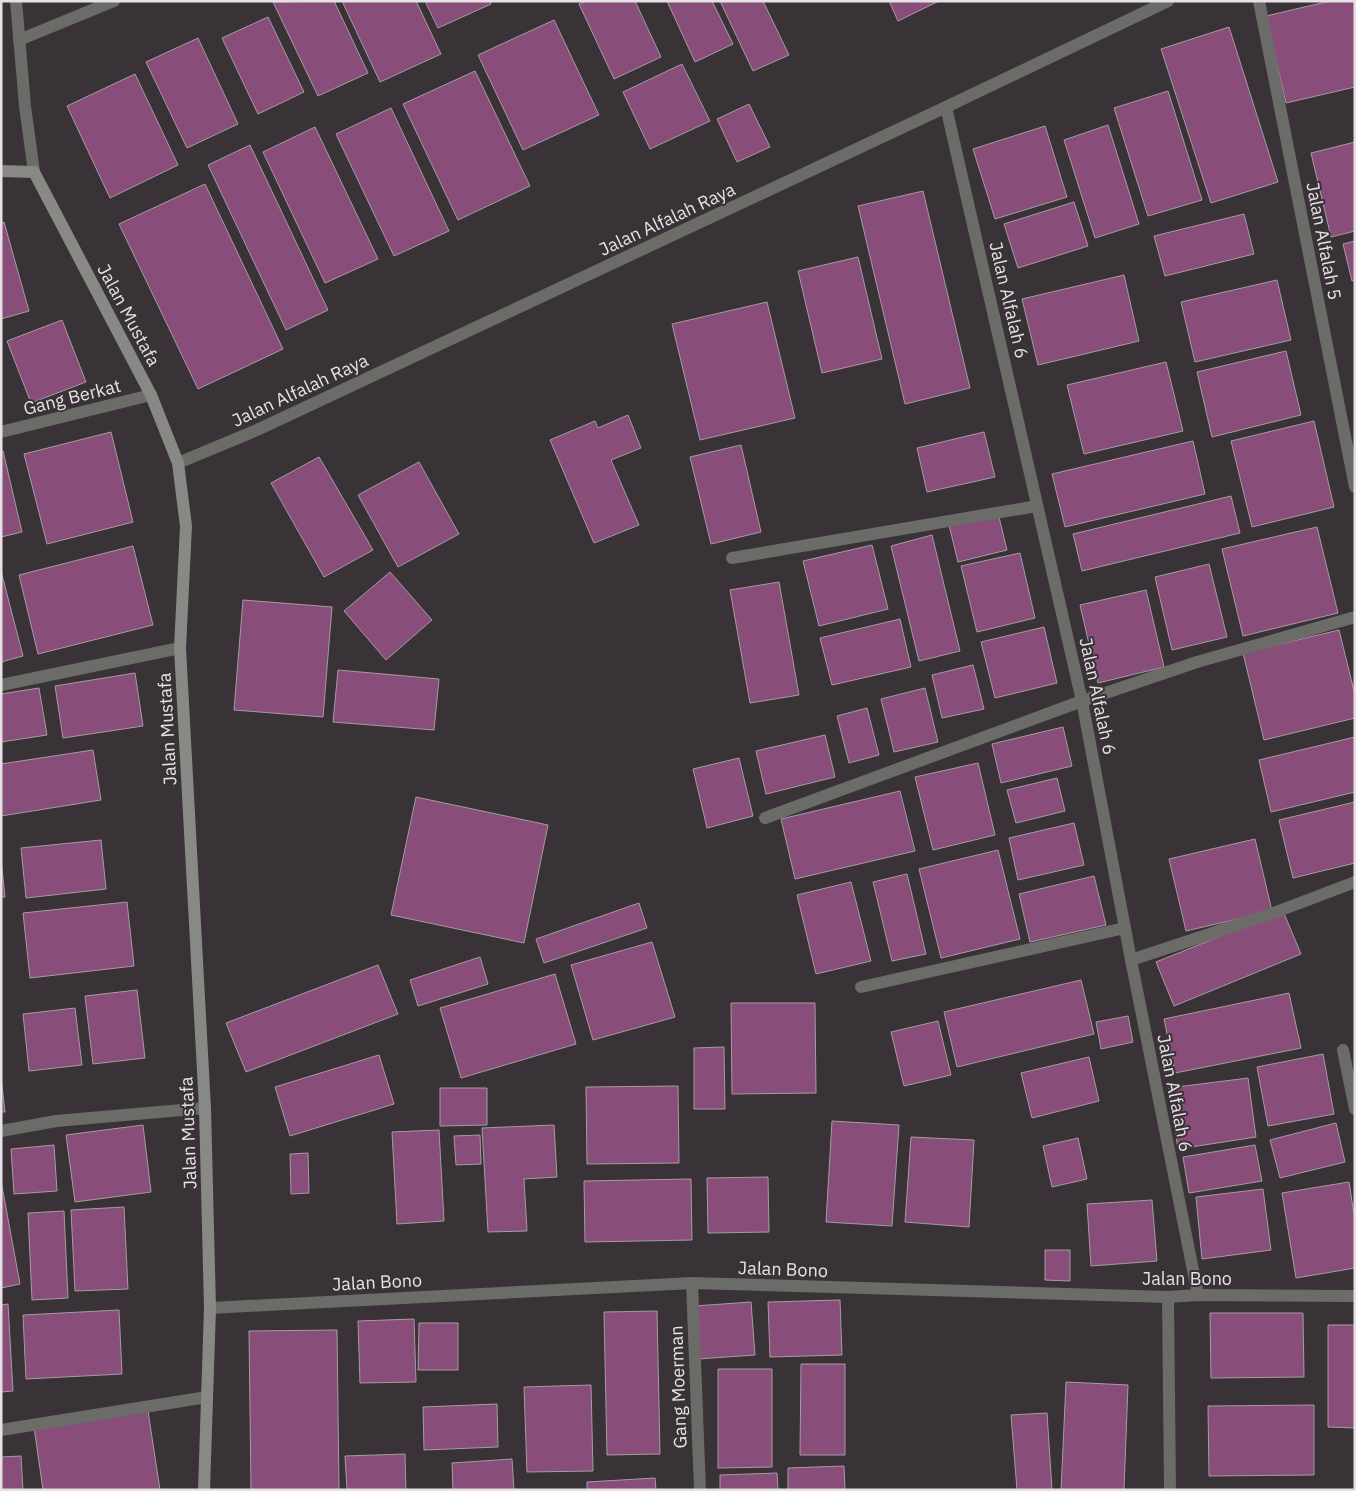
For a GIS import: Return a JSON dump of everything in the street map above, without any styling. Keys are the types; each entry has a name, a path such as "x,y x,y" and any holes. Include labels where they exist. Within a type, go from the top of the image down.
{"street":[{"name":"Jalan Mustafa","path":"16,1 25,106 34,172 151,396 178,463 186,526 180,648 205,1108 210,1308 204,1490"},
{"path":"19,40 114,1"},
{"name":"Jalan Alfalah Raya","path":"178,463 256,430 1168,1"},
{"name":"Jalan Alfalah 5","path":"1259,1 1355,487"},
{"name":"Jalan Alfalah 6","path":"946,107 1082,701 1130,960 1198,1295"},
{"path":"1,171 34,172"},
{"name":"Gang Berkat","path":"1,432 151,396"},
{"path":"732,558 1037,506"},
{"path":"765,818 1082,701 1198,662 1355,617"},
{"path":"1,685 180,648"},
{"path":"1130,960 1276,912 1355,882"},
{"path":"861,987 1125,928"},
{"path":"1343,1050 1355,1110"},
{"path":"1,1131 56,1121 205,1108"},
{"name":"Jalan Bono","path":"210,1308 692,1284 1168,1297 1198,1295 1355,1296"},
{"name":"Gang Moerman","path":"692,1284 700,1490"},
{"path":"1168,1297 1170,1490"},
{"path":"1,1430 207,1397"}],"building":[{"path":"334,1 368,73 318,96 273,2"},
{"path":"342,1 416,1 441,54 380,82"},
{"path":"425,1 490,1 491,4 438,28"},
{"path":"585,1 635,1 661,57 614,79 579,4"},
{"path":"667,1 712,1 733,44 695,62"},
{"path":"720,1 763,1 789,55 753,71"},
{"path":"889,1 939,1 898,21"},
{"path":"1330,1 1355,1 1355,87 1286,103 1266,16"},
{"path":"268,17 304,92 258,114 222,38"},
{"path":"554,20 599,115 523,150 478,55"},
{"path":"1229,27 1278,182 1211,203 1161,49"},
{"path":"198,38 238,124 187,148 146,62"},
{"path":"682,64 710,121 650,149 623,92"},
{"path":"475,71 530,186 458,220 403,104"},
{"path":"135,74 178,165 110,198 67,106"},
{"path":"1168,91 1202,200 1148,216 1114,108"},
{"path":"749,104 770,147 737,162 717,119"},
{"path":"391,108 449,231 394,256 336,134"},
{"path":"1108,125 1139,224 1095,238 1064,140"},
{"path":"1045,126 1067,197 995,219 973,149"},
{"path":"315,127 378,259 325,283 263,152"},
{"path":"1355,142 1355,231 1331,237 1311,153"},
{"path":"250,145 328,310 286,330 208,165"},
{"path":"205,184 283,349 198,389 119,224"},
{"path":"923,191 970,388 905,404 858,206"},
{"path":"1074,202 1088,246 1018,268 1004,224"},
{"path":"1244,214 1254,254 1165,276 1154,236"},
{"path":"4,222 29,311 1,319 1,223"},
{"path":"1355,241 1355,280 1352,281 1343,244"},
{"path":"858,257 882,359 822,373 798,271"},
{"path":"1124,275 1139,341 1038,365 1022,299"},
{"path":"1277,280 1291,340 1195,362 1181,302"},
{"path":"767,302 795,418 700,440 672,324"},
{"path":"62,320 86,382 31,403 7,341"},
{"path":"1286,351 1301,415 1212,437 1197,372"},
{"path":"1166,362 1183,431 1084,454 1067,385"},
{"path":"628,415 641,448 611,460 639,525 594,543 550,440 595,421 598,428"},
{"path":"1314,421 1334,507 1252,527 1231,441"},
{"path":"111,432 133,522 47,544 24,454"},
{"path":"984,432 995,477 927,492 917,448"},
{"path":"1193,441 1205,494 1065,527 1052,474"},
{"path":"741,445 761,532 711,544 690,457"},
{"path":"3,451 22,532 1,537 1,452"},
{"path":"319,457 373,550 324,577 271,483"},
{"path":"419,462 459,534 398,567 358,495"},
{"path":"1231,496 1240,533 1082,571 1073,534"},
{"path":"998,513 1007,550 958,562 949,525"},
{"path":"1317,527 1338,613 1243,636 1222,549"},
{"path":"932,535 960,651 919,661 891,546"},
{"path":"872,545 888,609 819,626 803,561"},
{"path":"133,546 153,625 38,654 19,575"},
{"path":"1020,553 1035,618 977,632 961,566"},
{"path":"1209,564 1227,637 1172,650 1155,577"},
{"path":"1,571 23,656 1,662"},
{"path":"390,572 432,620 386,660 344,611"},
{"path":"779,582 799,695 750,703 730,590"},
{"path":"1146,590 1164,667 1098,683 1080,605"},
{"path":"243,600 332,607 323,717 234,710"},
{"path":"900,619 911,667 832,685 820,638"},
{"path":"1044,627 1057,683 995,698 981,642"},
{"path":"1339,630 1355,695 1355,718 1264,740 1243,653"},
{"path":"973,665 984,709 942,718 932,675"},
{"path":"338,670 439,679 434,730 333,722"},
{"path":"135,673 143,726 63,738 55,686"},
{"path":"39,688 47,735 1,742 1,694"},
{"path":"925,688 938,742 894,752 881,699"},
{"path":"867,708 879,755 849,763 837,716"},
{"path":"1063,727 1072,766 1001,783 992,744"},
{"path":"825,735 835,777 766,794 756,751"},
{"path":"1355,737 1355,792 1271,812 1259,760"},
{"path":"93,750 101,800 1,816 1,764"},
{"path":"739,758 753,816 707,828 693,769"},
{"path":"978,763 995,835 933,850 915,777"},
{"path":"1057,778 1065,811 1016,823 1007,790"},
{"path":"900,791 915,851 795,879 781,819"},
{"path":"416,797 548,825 524,943 391,915"},
{"path":"1355,802 1355,863 1293,878 1279,820"},
{"path":"1074,823 1084,865 1018,880 1009,838"},
{"path":"1255,839 1272,911 1186,931 1169,859"},
{"path":"101,840 106,889 26,898 21,848"},
{"path":"998,850 1020,939 941,958 919,869"},
{"path":"1,859 5,897 1,897"},
{"path":"907,874 926,954 892,961 873,882"},
{"path":"1094,876 1106,925 1030,942 1019,894"},
{"path":"851,882 871,961 816,974 797,895"},
{"path":"127,902 134,966 30,978 23,913"},
{"path":"639,903 647,928 544,963 536,939"},
{"path":"1283,911 1301,954 1174,1006 1156,962"},
{"path":"652,942 675,1017 593,1040 571,965"},
{"path":"480,957 488,984 418,1006 410,980"},
{"path":"378,965 398,1014 246,1072 226,1023"},
{"path":"555,974 576,1044 461,1078 440,1008"},
{"path":"1081,980 1094,1034 957,1067 944,1012"},
{"path":"137,990 145,1058 93,1064 85,996"},
{"path":"1289,993 1301,1048 1175,1073 1164,1019"},
{"path":"731,1003 815,1003 816,1093 732,1094"},
{"path":"75,1008 82,1065 29,1071 23,1014"},
{"path":"1128,1016 1133,1042 1101,1049 1096,1022"},
{"path":"938,1021 951,1075 904,1086 891,1032"},
{"path":"724,1047 725,1109 694,1109 694,1048"},
{"path":"1323,1054 1334,1114 1268,1126 1257,1067"},
{"path":"379,1055 394,1104 290,1136 275,1087"},
{"path":"1089,1057 1099,1101 1032,1118 1021,1073"},
{"path":"1,1077 5,1112 1,1112"},
{"path":"1248,1078 1256,1137 1178,1149 1169,1088"},
{"path":"678,1086 679,1163 587,1164 586,1087"},
{"path":"440,1088 487,1088 487,1125 440,1126"},
{"path":"832,1121 899,1125 892,1226 826,1222"},
{"path":"1336,1123 1345,1162 1280,1178 1270,1140"},
{"path":"143,1125 151,1192 75,1202 66,1135"},
{"path":"554,1125 557,1177 524,1179 527,1231 488,1232 482,1128"},
{"path":"439,1130 444,1221 397,1224 392,1132"},
{"path":"480,1135 481,1164 456,1165 454,1136"},
{"path":"911,1137 974,1140 969,1227 905,1222"},
{"path":"1078,1138 1087,1179 1052,1187 1043,1146"},
{"path":"54,1145 57,1191 14,1194 11,1149"},
{"path":"1255,1145 1262,1181 1189,1193 1183,1157"},
{"path":"308,1153 309,1193 291,1194 290,1154"},
{"path":"768,1177 769,1232 708,1233 707,1178"},
{"path":"691,1179 692,1240 585,1242 584,1181"},
{"path":"1,1181 20,1284 1,1288"},
{"path":"1349,1182 1355,1221 1355,1268 1296,1278 1282,1193"},
{"path":"1263,1189 1271,1250 1202,1259 1196,1197"},
{"path":"1152,1200 1157,1261 1091,1266 1087,1204"},
{"path":"124,1207 128,1289 75,1291 71,1210"},
{"path":"64,1211 68,1298 32,1300 28,1213"},
{"path":"1045,1250 1070,1250 1070,1281 1045,1280"},
{"path":"840,1300 842,1355 770,1357 768,1302"},
{"path":"751,1302 755,1355 698,1359 694,1306"},
{"path":"8,1304 13,1391 1,1392 1,1305"},
{"path":"119,1310 122,1374 26,1379 23,1315"},
{"path":"657,1311 660,1454 607,1455 604,1312"},
{"path":"1210,1313 1303,1313 1304,1377 1211,1378"},
{"path":"414,1319 416,1382 360,1383 358,1321"},
{"path":"419,1323 458,1323 458,1370 418,1370"},
{"path":"1328,1325 1355,1325 1355,1428 1328,1427"},
{"path":"337,1330 339,1490 251,1490 249,1331"},
{"path":"801,1364 845,1364 845,1455 800,1455"},
{"path":"718,1369 772,1369 772,1467 718,1468"},
{"path":"1066,1382 1128,1385 1124,1490 1061,1490"},
{"path":"591,1385 593,1471 527,1472 524,1387"},
{"path":"497,1404 498,1447 424,1450 423,1407"},
{"path":"1314,1405 1314,1475 1209,1476 1208,1406"},
{"path":"148,1411 160,1490 43,1490 34,1427"},
{"path":"1047,1413 1052,1490 1017,1490 1011,1415"},
{"path":"405,1454 406,1490 347,1490 345,1456"},
{"path":"21,1456 23,1490 1,1490 1,1457"},
{"path":"512,1459 514,1490 453,1490 452,1463"},
{"path":"844,1466 845,1490 788,1490 788,1468"},
{"path":"777,1473 778,1490 720,1490 720,1475"},
{"path":"655,1478 656,1490 587,1490 587,1482"}]}
